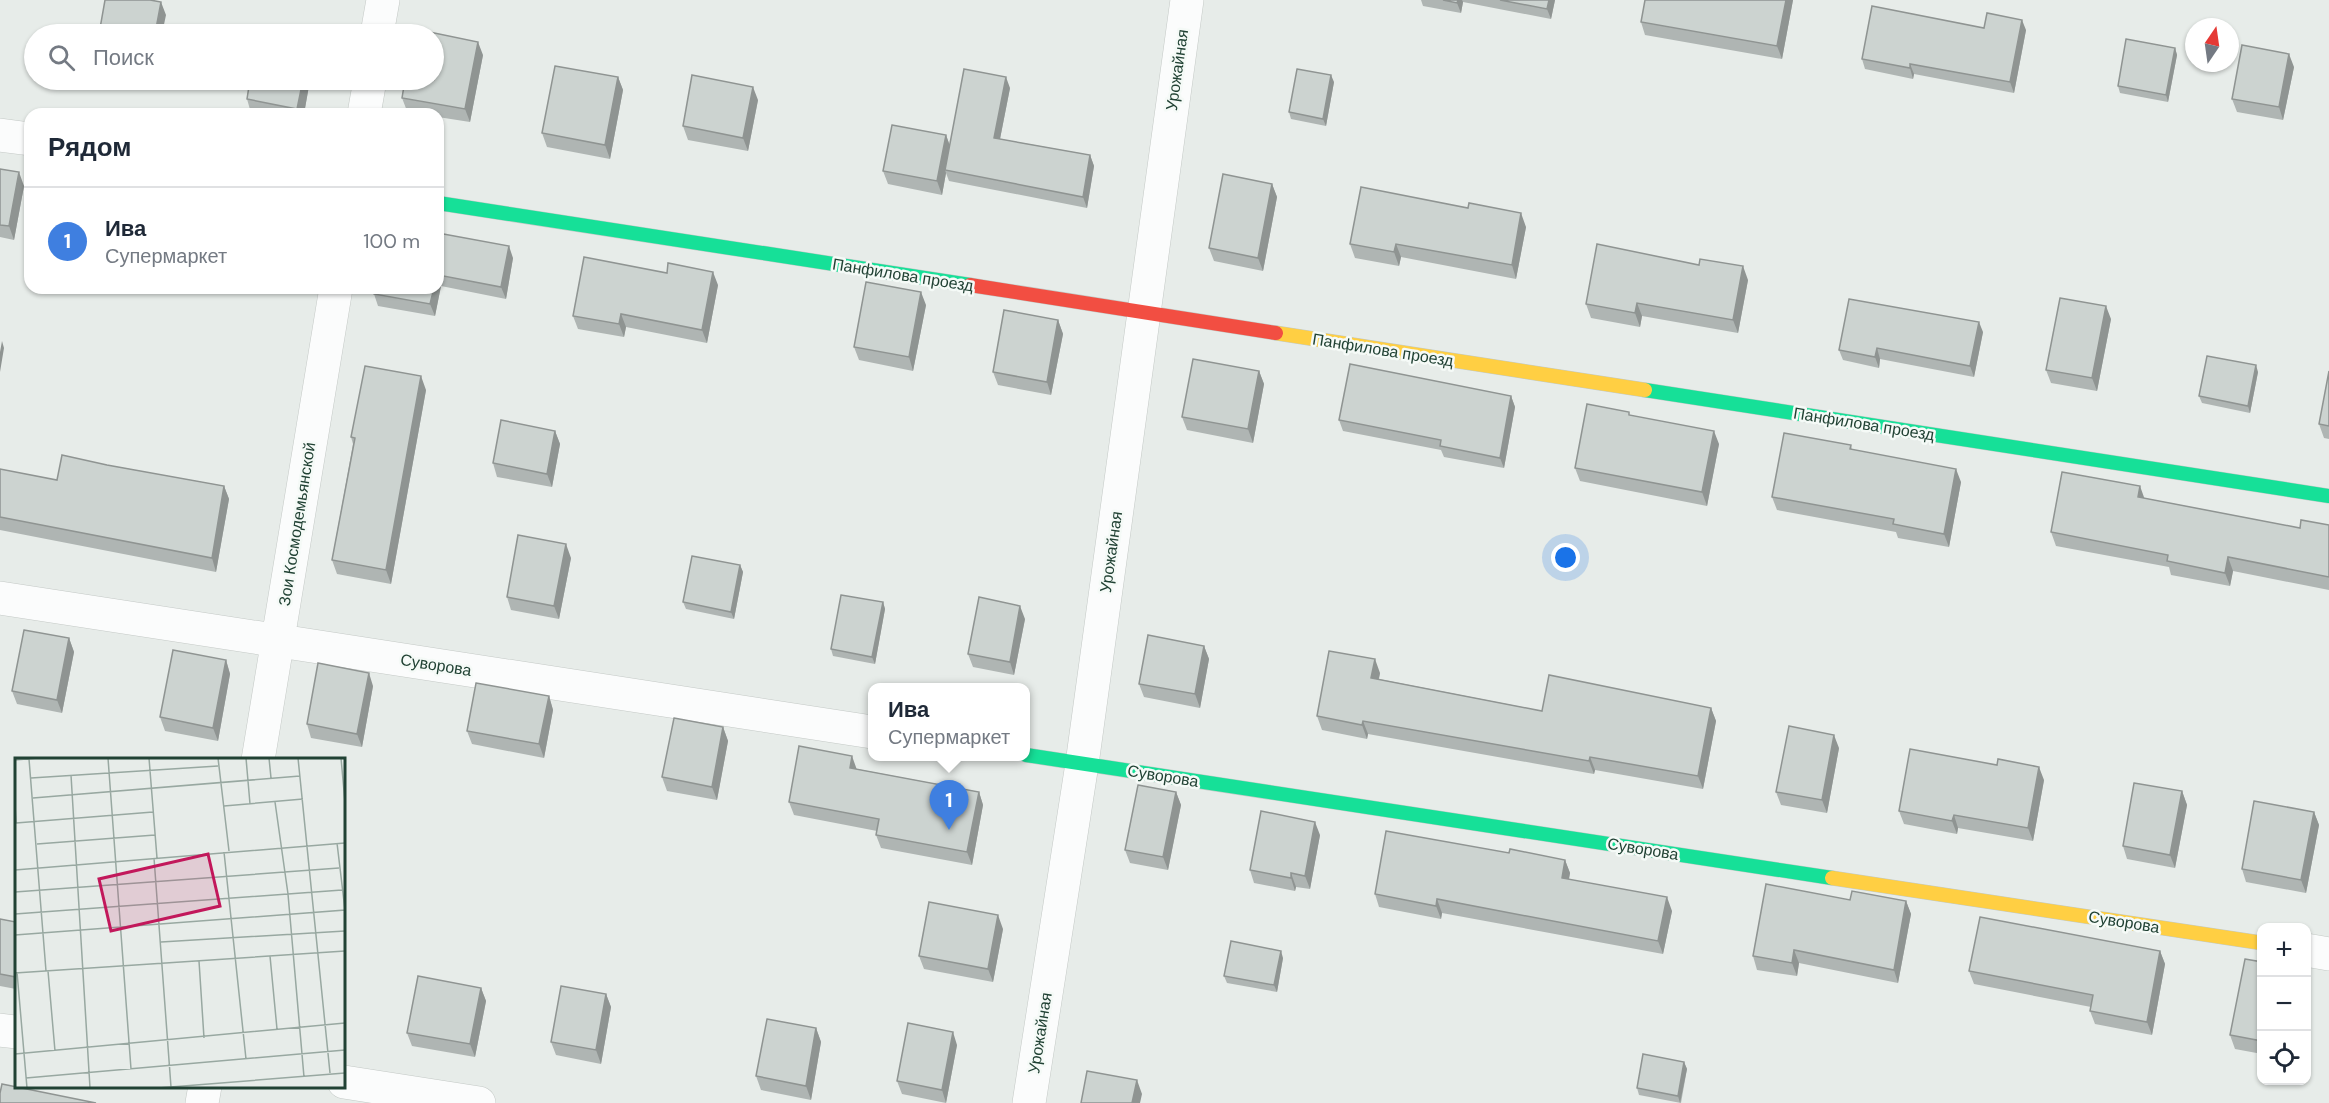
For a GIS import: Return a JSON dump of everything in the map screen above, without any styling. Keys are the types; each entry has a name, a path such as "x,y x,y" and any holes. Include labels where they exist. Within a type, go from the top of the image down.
{"street":[{"path":"379,24 383,0"},
{"name":"Урожайная","path":"1029,1103 1082,764 1187,0"},
{"path":"365,108 368,90"},
{"path":"0,135 24,139"},
{"name":"Панфилова проезд","path":"444,204 2329,496"},
{"name":"Зои Космодемьянской","path":"258,758 335,294"},
{"name":"Суворова","path":"0,598 868,731"},
{"name":"Суворова","path":"1030,756 2257,943"},
{"path":"2311,951 2329,954"},
{"path":"0,1030 15,1032"},
{"path":"345,1082 479,1103"},
{"path":"202,1103 204,1088"}],"building":[{"path":"105,0 161,2 157,24 101,24"},
{"path":"1500,0 1549,0 1547,9"},
{"path":"1645,0 1786,0 1777,46 1641,22"},
{"path":"1872,6 1984,28 1987,13 2022,20 2010,82 1910,64 1910,68 1862,59"},
{"path":"444,35 478,42 465,109 402,98 403,90 444,90"},
{"path":"2126,39 2175,48 2166,95 2118,86"},
{"path":"2242,45 2289,54 2279,107 2232,99 2237,72 2239,72"},
{"path":"555,66 618,77 605,145 542,133"},
{"path":"964,69 1006,77 994,138 1090,155 1083,197 945,170"},
{"path":"1297,69 1331,75 1323,119 1289,112"},
{"path":"692,75 753,87 743,138 683,126"},
{"path":"248,90 301,90 297,108 247,99"},
{"path":"892,125 946,135 937,181 883,171"},
{"path":"0,169 19,172 9,226 0,225"},
{"path":"1223,174 1272,184 1258,258 1209,248"},
{"path":"1361,187 1468,208 1469,203 1521,213 1512,265 1396,244 1394,252 1350,244"},
{"path":"444,234 509,246 501,287 444,276"},
{"path":"1597,244 1699,265 1700,259 1743,266 1733,320 1637,303 1635,313 1586,304"},
{"path":"584,257 667,273 668,263 713,272 702,330 621,314 619,324 573,316"},
{"path":"866,282 921,292 909,357 854,347"},
{"path":"374,294 432,294 430,304"},
{"path":"2060,298 2106,306 2092,378 2046,370"},
{"path":"1849,299 1979,322 1970,366 1877,348 1875,357 1839,350"},
{"path":"1004,310 1058,320 1047,382 993,372"},
{"path":"2207,356 2256,365 2248,406 2199,396"},
{"path":"1193,359 1259,371 1248,429 1182,417"},
{"path":"1350,364 1511,396 1500,458 1440,446 1441,440 1339,420"},
{"path":"365,366 421,376 386,570 332,560 355,438 351,437"},
{"path":"2329,371 2329,426 2319,424"},
{"path":"1587,404 1629,412 1629,415 1714,431 1702,492 1575,468"},
{"path":"501,420 555,431 547,474 493,463"},
{"path":"1784,433 1851,445 1850,449 1956,469 1944,534 1893,524 1894,519 1772,497"},
{"path":"62,455 224,486 212,558 0,517 0,469 57,480"},
{"path":"2062,472 2140,486 2138,497 2300,528 2301,520 2329,525 2329,577 2228,557 2225,573 2167,561 2168,555 2051,532"},
{"path":"518,535 566,544 554,606 507,597"},
{"path":"692,556 740,565 731,612 683,602"},
{"path":"841,595 883,602 872,657 831,649"},
{"path":"979,597 1020,606 1010,662 968,654"},
{"path":"24,630 69,638 57,700 12,691"},
{"path":"1148,635 1204,646 1195,694 1139,684"},
{"path":"173,650 226,660 213,728 160,717"},
{"path":"1329,651 1375,659 1371,678 1542,711 1549,675 1711,708 1698,776 1590,757 1589,761 1363,721 1362,725 1317,716"},
{"path":"318,663 369,673 357,734 307,724"},
{"path":"476,683 549,696 539,744 467,731"},
{"path":"674,718 723,727 712,787 662,777"},
{"path":"1789,726 1834,735 1822,800 1776,792"},
{"path":"799,746 852,756 850,768 979,792 967,852 876,835 879,819 789,802"},
{"path":"1910,749 1997,765 1998,759 2039,767 2028,828 1954,815 1952,821 1899,811"},
{"path":"2134,783 2182,791 2170,855 2123,846"},
{"path":"1138,785 1176,792 1163,857 1125,850"},
{"path":"2254,801 2314,812 2301,880 2242,869"},
{"path":"1261,811 1315,822 1305,876 1291,873 1291,878 1250,870"},
{"path":"1386,831 1509,853 1510,849 1565,860 1562,878 1667,897 1658,941 1437,899 1436,906 1375,894"},
{"path":"1766,884 1850,900 1852,891 1906,901 1894,970 1794,950 1792,963 1753,956"},
{"path":"929,902 998,915 988,969 919,956"},
{"path":"1980,917 2160,951 2147,1022 2090,1011 2093,995 1969,971"},
{"path":"0,919 15,922 15,977 0,974"},
{"path":"1231,941 1281,951 1274,985 1224,976"},
{"path":"2245,959 2257,961 2257,1040 2230,1035"},
{"path":"418,976 481,988 470,1044 407,1033"},
{"path":"561,986 606,994 596,1050 551,1042"},
{"path":"767,1019 816,1028 806,1086 756,1076"},
{"path":"908,1023 953,1032 942,1090 897,1081"},
{"path":"1643,1054 1684,1062 1678,1096 1637,1088"},
{"path":"1087,1071 1137,1080 1132,1103 1081,1103"},
{"path":"2,1084 96,1103 0,1103"}],"traffic: fast":[{"path":"444,204 970,285"},
{"path":"1645,390 2329,496"},
{"path":"1030,756 1832,878"}],"traffic: slow":[{"path":"1276,333 1645,390"},
{"path":"1832,878 2257,942"}],"traffic: jam":[{"path":"970,285 1276,333"}],"place":[{"name":"Ива","path":"949,830"}]}
